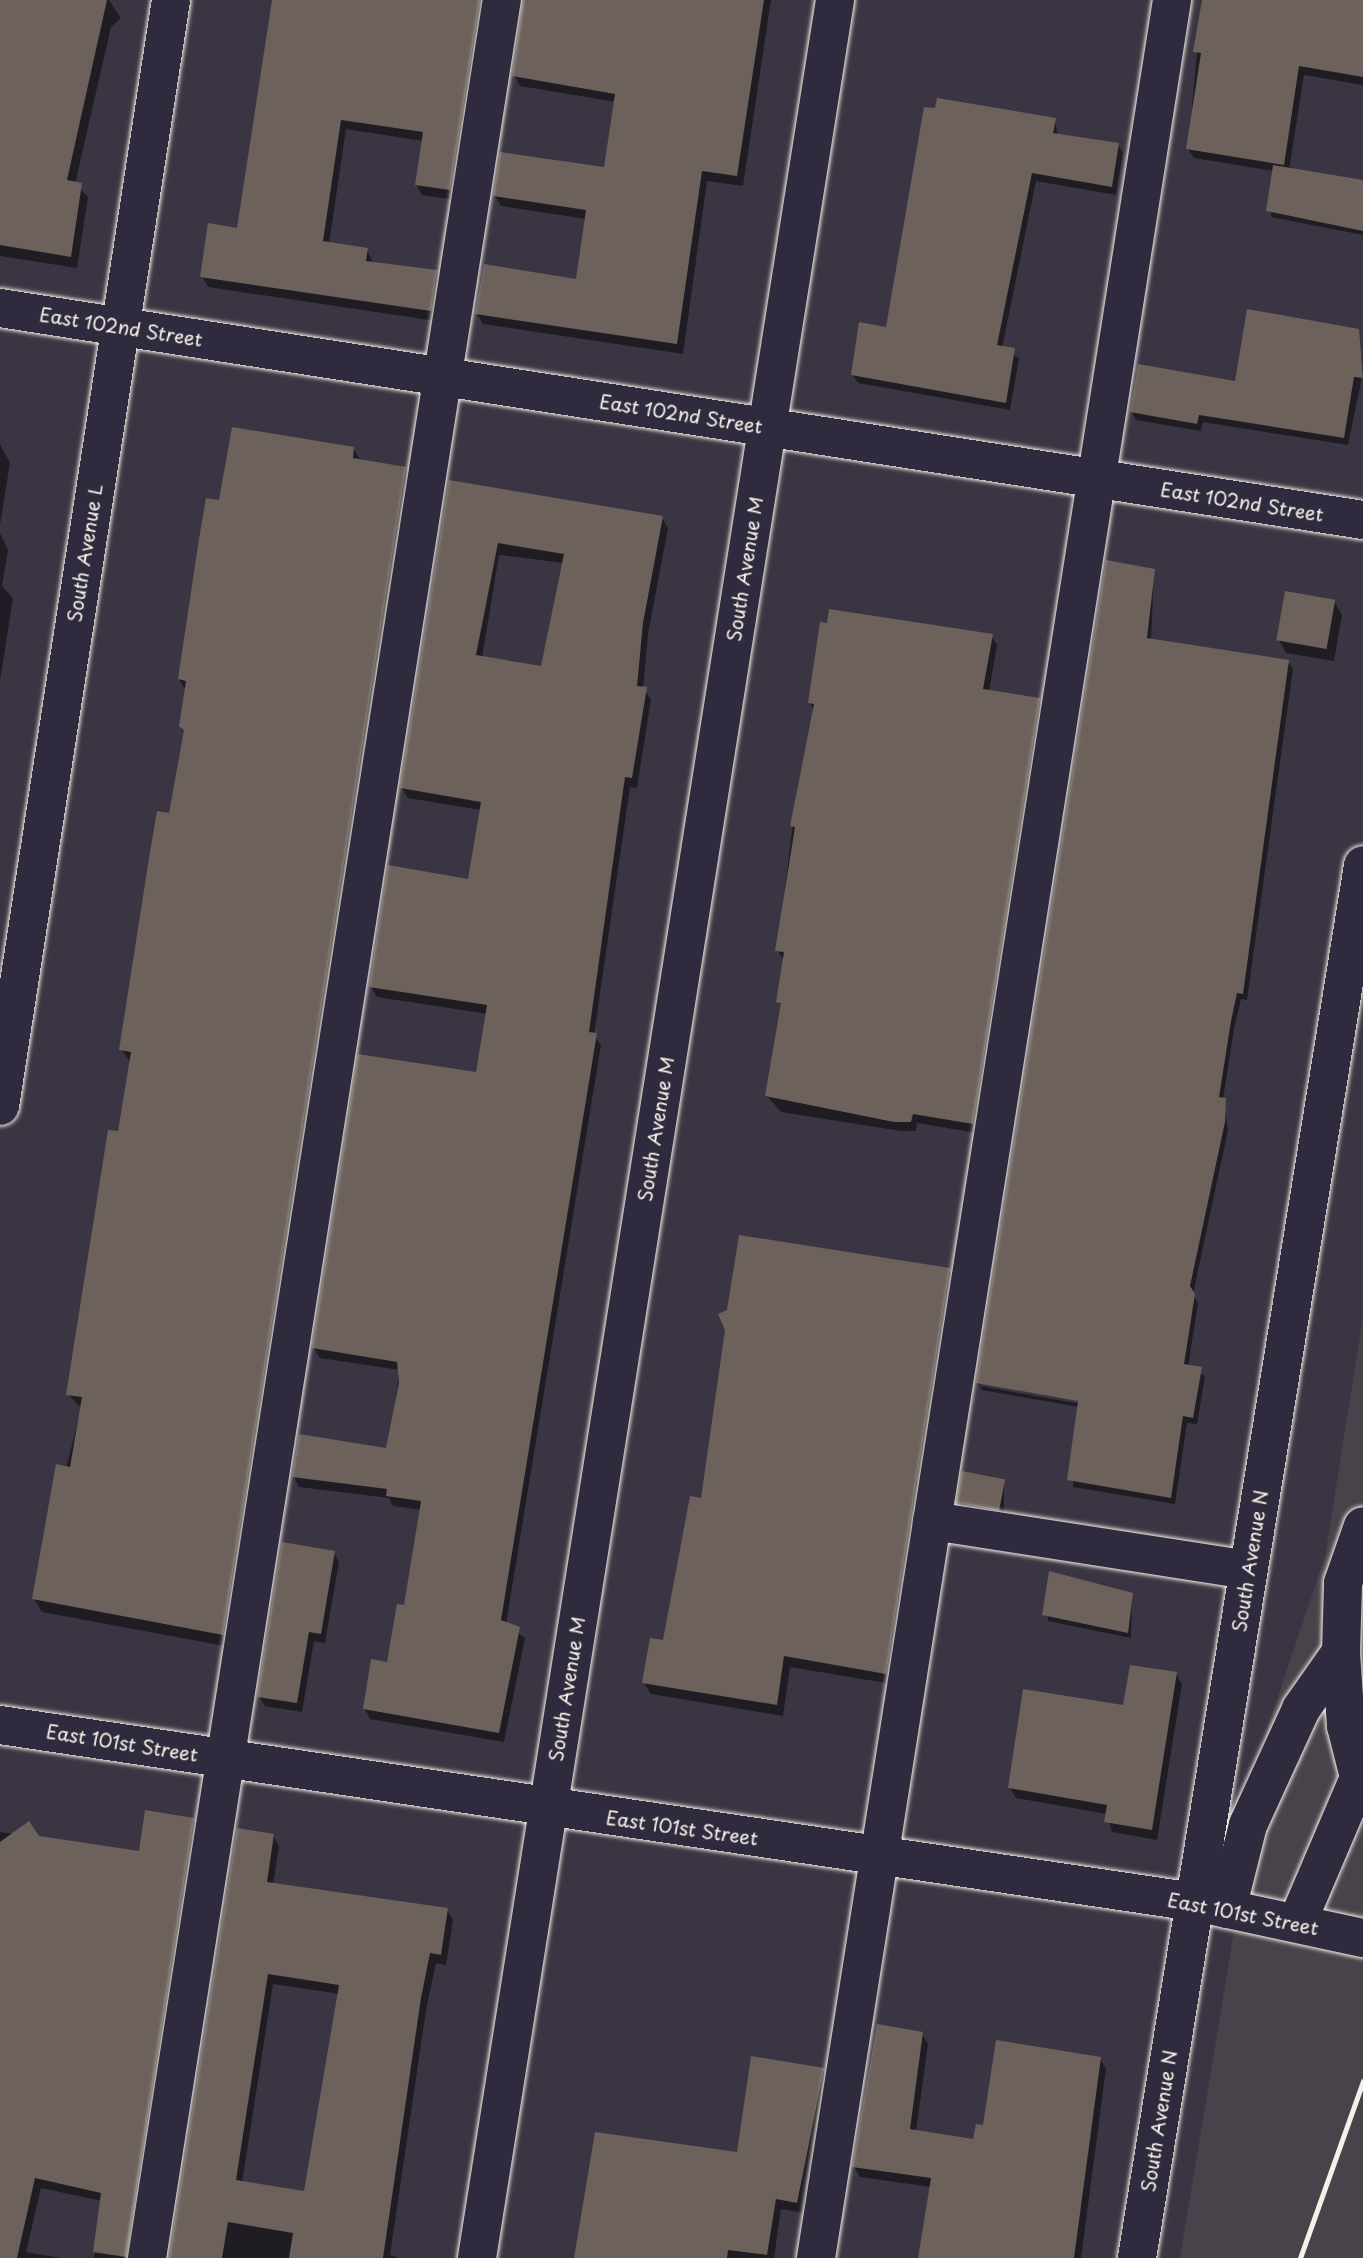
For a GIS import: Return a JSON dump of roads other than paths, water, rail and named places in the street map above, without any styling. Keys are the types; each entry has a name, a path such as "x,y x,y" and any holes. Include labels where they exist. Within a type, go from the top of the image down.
{"street":[{"name":"South Avenue L","path":"0,1106 171,0"},
{"path":"148,2258 224,1759 502,0"},
{"name":"South Avenue M","path":"477,2258 835,0"},
{"path":"816,2258 1172,0"},
{"name":"East 102nd Street","path":"0,308 1363,520"},
{"name":"South Avenue N","path":"1137,2258 1211,1906 1248,1570 1363,864"},
{"path":"932,1521 1248,1570"},
{"path":"1297,1923 1361,1773 1346,1726 1341,1652 1343,1583 1363,1526"},
{"path":"1211,1906 1320,1675 1341,1652"},
{"name":"East 101st Street","path":"0,1725 1211,1906 1363,1938"}],"railway":[{"path":"1300,2258 1363,2081"}]}
